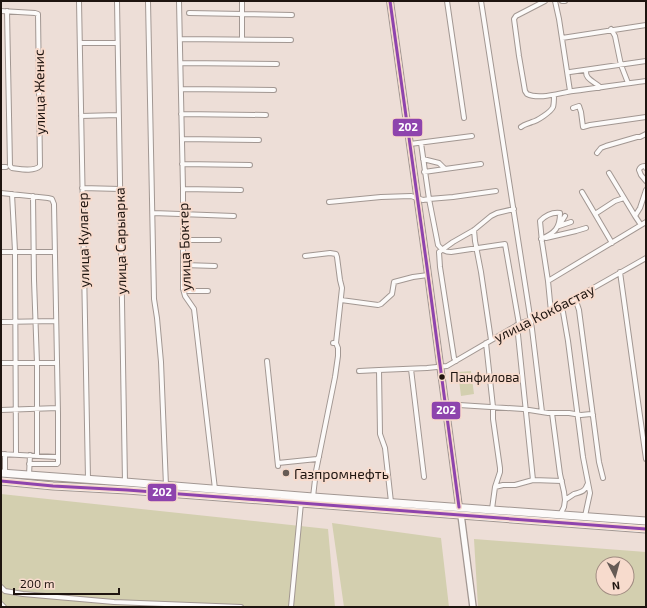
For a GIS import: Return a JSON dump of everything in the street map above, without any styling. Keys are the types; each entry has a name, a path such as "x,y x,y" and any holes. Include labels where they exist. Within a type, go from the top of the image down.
{"highway":[{"path":"3,473 646,521"},
{"path":"52,486 53,476"},
{"path":"1,480 52,486 127,490 646,529"},
{"path":"246,499 247,491"}],"street":[{"name":"улица Кулагер","path":"79,1 88,479"},
{"name":"улица Сарыарка","path":"116,1 125,482"},
{"path":"148,1 154,299 158,318 161,362 166,486"},
{"name":"улица Боктер","path":"179,1 183,189 183,289 185,296 194,309 215,489"},
{"path":"242,1 242,39"},
{"path":"390,1 410,144 421,199 418,205 459,507"},
{"path":"448,1 464,118"},
{"path":"481,1 531,319 542,412"},
{"path":"545,1 516,16 514,19 519,56 527,94 533,96 546,96 646,81"},
{"path":"555,1 570,92"},
{"path":"1,10 7,11"},
{"name":"улица Женис","path":"7,11 38,14 40,166 38,168 24,169 12,168 10,166 7,11"},
{"path":"189,13 292,15"},
{"path":"562,38 612,29 646,25"},
{"path":"612,29 615,36 621,65 628,84"},
{"path":"180,39 291,40"},
{"path":"80,43 117,43"},
{"path":"570,72 646,61"},
{"path":"181,63 277,64"},
{"path":"586,70 587,76 599,88"},
{"path":"181,89 274,90"},
{"path":"521,127 539,119 551,110 553,107 554,95"},
{"path":"573,108 579,106 583,127 646,117"},
{"path":"181,114 266,115"},
{"path":"81,116 118,115"},
{"path":"597,153 601,148 606,146 646,134"},
{"path":"410,144 421,144 472,136"},
{"path":"182,139 259,140"},
{"path":"421,144 424,172 438,245 442,250 445,252 451,252 505,244 518,325 533,480"},
{"path":"422,159 439,163 445,169"},
{"path":"182,164 250,165"},
{"path":"424,172 481,164"},
{"path":"646,168 645,166 642,166 639,170 646,181"},
{"path":"609,173 641,225"},
{"path":"82,188 120,189"},
{"path":"183,189 241,190"},
{"path":"635,216 646,190"},
{"path":"329,202 399,196 429,199 496,191"},
{"path":"582,192 612,242"},
{"path":"1,193 48,198 54,202 58,463 29,464"},
{"path":"12,194 15,251 16,454"},
{"path":"33,196 37,363 37,455"},
{"path":"596,214 616,201 624,198"},
{"path":"456,361 454,358 439,252 474,230 491,216 514,209"},
{"path":"551,312 540,221 550,214 560,212 558,226"},
{"path":"153,213 234,216"},
{"path":"542,239 554,232 565,216"},
{"path":"558,226 571,222"},
{"path":"548,281 646,222"},
{"path":"542,239 586,228"},
{"path":"474,230 491,340"},
{"path":"183,240 219,240"},
{"path":"1,252 55,252"},
{"path":"305,256 330,253 336,254 342,288 335,343 338,348 338,356 316,471 313,497"},
{"name":"улица Кокбастау","path":"359,371 447,366 518,325 551,312 646,258"},
{"path":"184,265 215,266"},
{"path":"620,272 646,459"},
{"path":"341,300 378,305 392,294 394,282 428,275"},
{"path":"183,289 188,291 208,291"},
{"path":"575,298 579,310 599,462 603,478"},
{"path":"561,306 568,342 583,457 590,493 585,516"},
{"path":"1,322 56,321"},
{"path":"486,343 493,419 500,468 495,487 492,509"},
{"path":"267,361 278,464 317,459 319,457"},
{"path":"1,363 57,363"},
{"path":"410,369 424,477"},
{"path":"379,370 380,434 385,448 391,502"},
{"path":"459,405 593,415"},
{"path":"1,410 58,408"},
{"path":"552,413 565,500 564,507 560,515"},
{"path":"3,473 3,454 57,457"},
{"path":"29,475 30,455"},
{"path":"495,487 515,485 533,480 562,482"},
{"path":"565,500 572,495 584,491 588,483"},
{"path":"291,607 301,503"},
{"path":"461,515 473,607"},
{"path":"1,588 5,591 23,594 114,602 240,607"},
{"path":"1,604 4,607"}],"shaded area":[{"path":"471,371 474,394 461,396 458,372"},
{"path":"1,494 328,529 335,607 1,607"},
{"path":"332,523 441,538 449,607 344,607"},
{"path":"474,539 646,552 646,607 478,607"}],"transit line":[{"name":"202","path":"390,1 459,507"},
{"name":"202","path":"1,481 646,529"}],"place":[{"name":"Панфилова","path":"442,377"},
{"name":"Газпромнефть","path":"286,473"}]}
